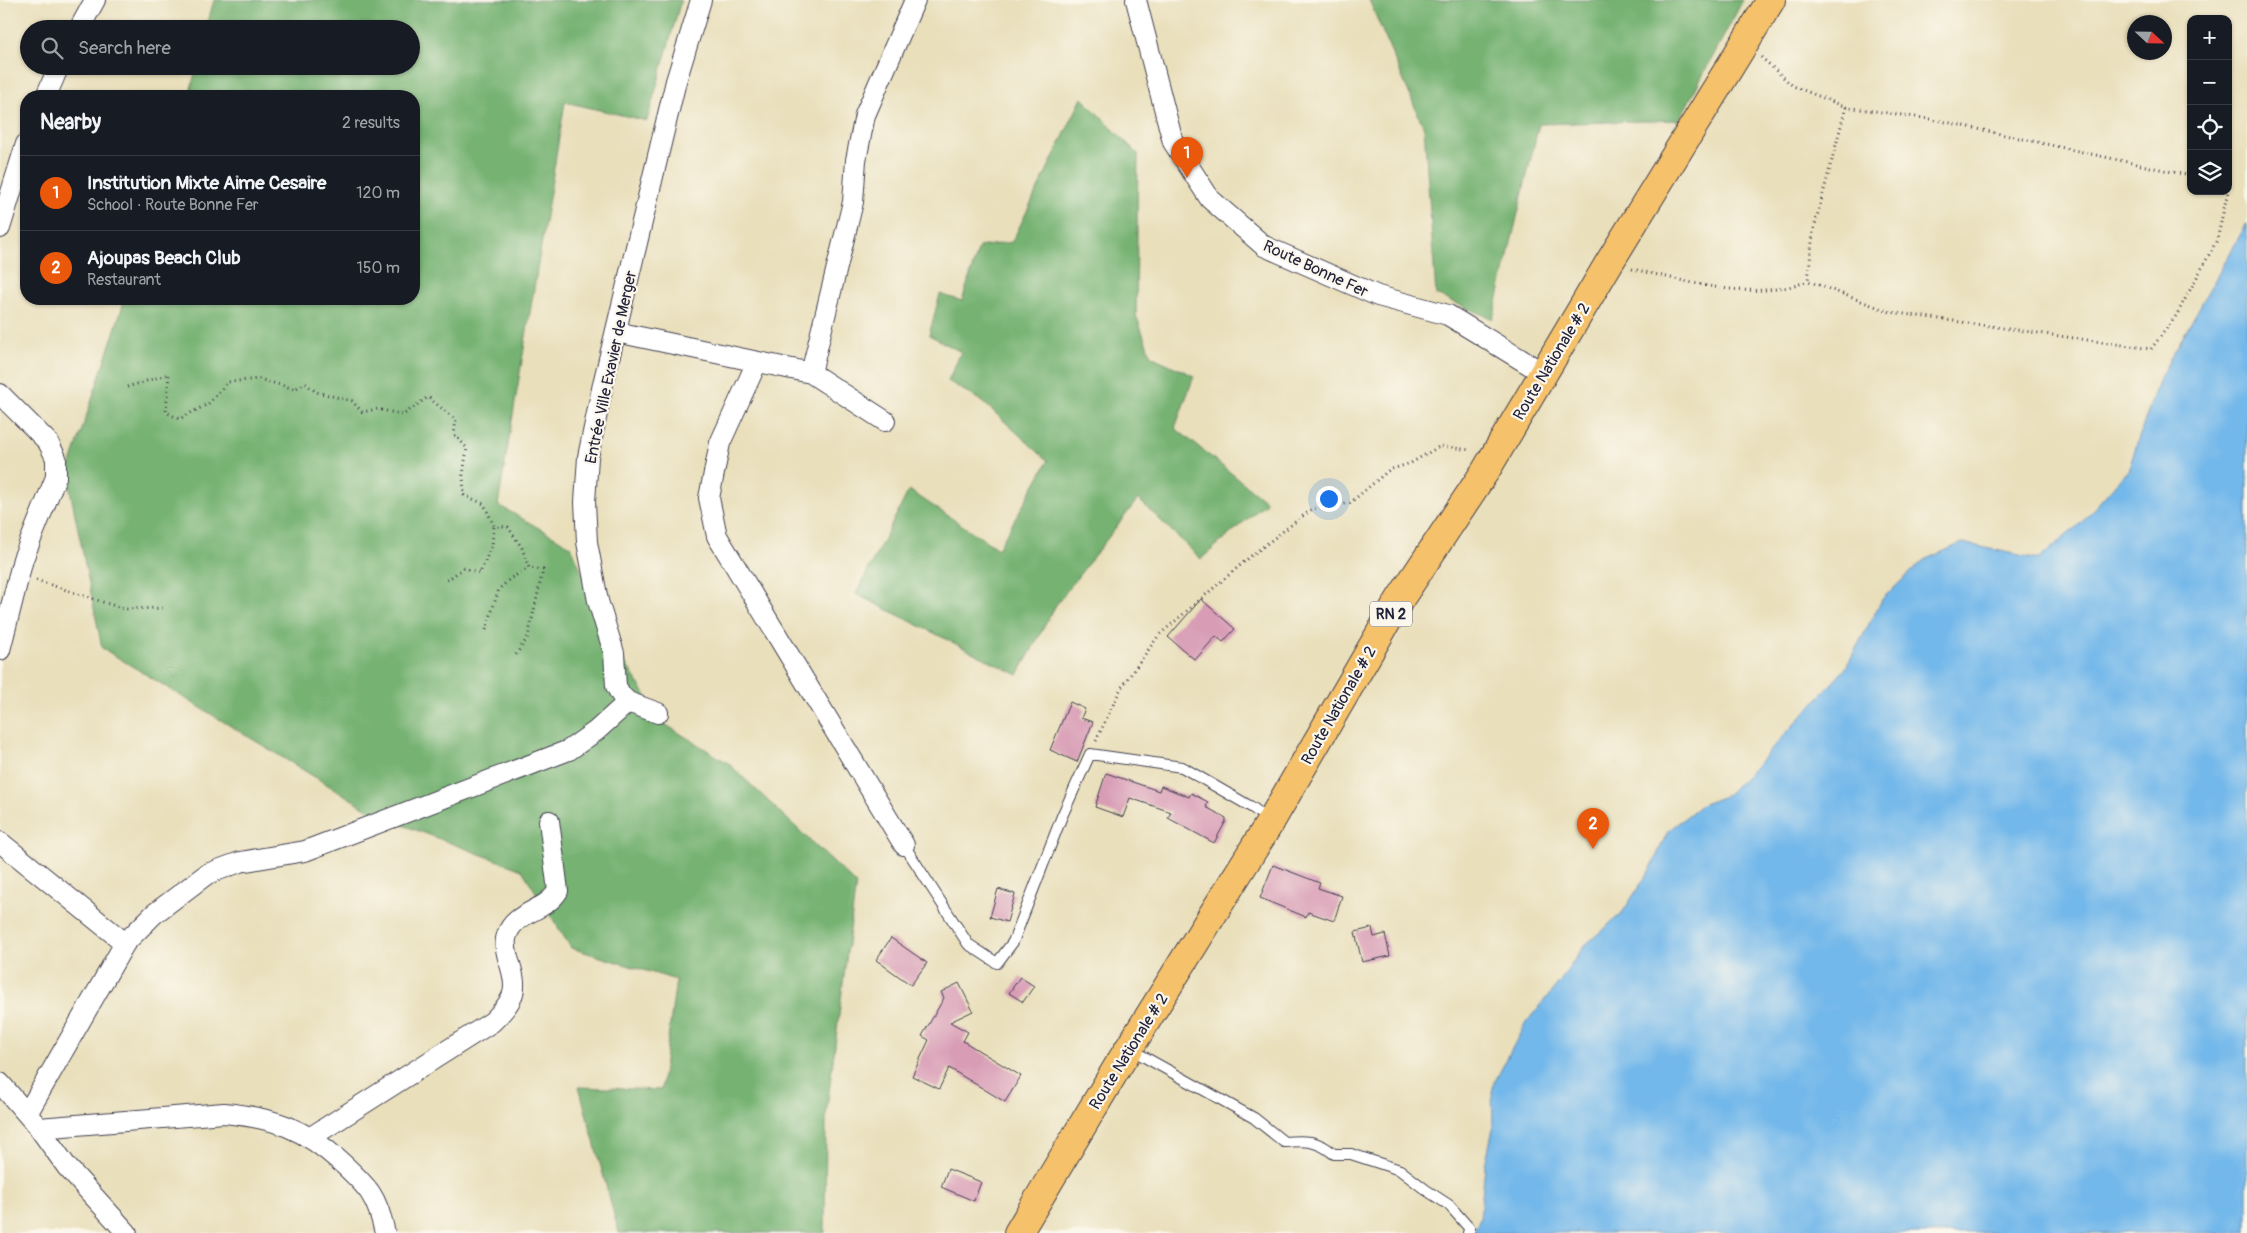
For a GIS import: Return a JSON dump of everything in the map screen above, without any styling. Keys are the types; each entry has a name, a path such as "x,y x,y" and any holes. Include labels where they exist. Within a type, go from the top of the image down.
{"main road":[{"name":"Route Nationale # 2","path":"1018,1233 1271,821 1400,599 1496,453 1609,263 1771,0"}],"street":[{"path":"84,20 95,0"},
{"name":"Entrée Ville Exavier de Merger","path":"628,702 616,686 614,653 598,601 587,542 585,502 588,457 676,81 702,0"},
{"path":"811,373 853,202 856,160 865,115 914,0"},
{"name":"Route Bonne Fer","path":"1136,0 1173,142 1210,199 1264,246 1378,296 1448,315 1543,373"},
{"path":"49,90 55,75"},
{"path":"0,228 20,163"},
{"path":"616,332 811,373 885,421"},
{"path":"757,362 720,443 709,498 717,536 904,845"},
{"path":"0,394 48,442 56,458 56,477 22,559 0,650"},
{"path":"33,1121 125,943 154,914 206,874 240,862 306,850 569,750 596,731 628,702 658,713"},
{"path":"311,1137 492,1022 510,1002 515,989 515,979 505,949 506,938 511,925 519,918 548,904 558,891 549,821"},
{"path":"0,842 125,943"},
{"path":"0,1083 33,1121 67,1167 127,1233"},
{"path":"33,1121 224,1113 252,1115 279,1123 311,1137 367,1187 380,1211 385,1233"}],"lane":[{"path":"904,845 968,944 997,963 1013,942 1062,816 1090,754 1182,767 1253,808 1271,821"},
{"path":"1130,1049 1254,1118 1284,1142 1302,1140 1322,1144 1334,1154 1351,1154 1400,1170 1426,1190 1449,1204 1470,1229 1468,1233"}],"path":[{"path":"1746,42 1793,86 1846,107 1937,120 2187,175"},
{"path":"1808,281 1813,232 1846,107"},
{"path":"1609,263 1716,288 1770,290 1790,288 1808,281 1890,312 2150,349 2176,316 2217,240 2227,195"},
{"path":"127,387 169,374 166,412 179,420 208,404 228,382 260,380 295,389 305,383 316,392 352,401 362,412 378,410 402,415 428,397 456,420 454,434 466,448 463,475 464,495 484,504 494,526 492,545 480,573 464,568 447,580"},
{"path":"1090,754 1121,688 1159,635 1251,556 1312,509 1350,503 1389,470 1411,463 1440,446 1496,453"},
{"path":"494,526 508,527 522,548 529,568"},
{"path":"486,630 499,589 511,578 529,568 544,570 528,637 515,656"},
{"path":"19,573 124,609 166,608"}],"green space":[{"path":"214,0 681,0 647,121 565,102 498,505 571,546 609,637 663,723 728,763 856,884 826,1115 825,1233 619,1233 579,1087 661,1090 676,980 571,948 522,870 379,816 102,648 67,475 123,305 420,305 420,90 191,90 195,75 420,75 420,20 208,20"},
{"path":"1369,0 1743,0 1679,120 1539,124 1493,319 1436,295 1424,128"},
{"path":"1082,98 1138,154 1136,315 1151,356 1194,376 1175,428 1267,502 1201,559 1138,499 1056,605 1018,675 856,594 909,490 998,549 1048,461 983,402 948,381 961,352 929,335 940,294 962,301 979,247 1012,242"}],"water":[{"path":"2247,223 2247,1233 1473,1233 1480,1218 1485,1165 1493,1129 1492,1087 1525,1024 1561,980 1584,946 1622,913 1651,868 1668,831 1701,805 1725,796 1745,778 1845,669 1883,598 1924,560 1962,543 2039,559 2083,521 2128,470 2159,379"}],"building":[{"path":"1201,599 1235,629 1223,642 1216,636 1195,660 1168,637"},
{"path":"1070,702 1085,709 1081,718 1093,722 1077,762 1050,750"},
{"path":"1106,773 1159,791 1161,786 1189,797 1191,793 1208,802 1206,807 1226,818 1226,821 1214,843 1168,818 1171,812 1130,798 1123,817 1095,807"},
{"path":"1273,865 1320,883 1318,888 1342,896 1334,921 1308,912 1306,917 1260,898"},
{"path":"998,889 1015,894 1007,922 990,917"},
{"path":"1372,928 1374,937 1385,934 1390,956 1362,962 1355,932"},
{"path":"891,938 927,963 911,985 876,960"},
{"path":"1020,977 1034,986 1023,1002 1009,993"},
{"path":"959,983 973,1011 950,1022 968,1032 963,1041 1021,1076 1005,1102 949,1068 939,1089 912,1076 929,1040 922,1036 944,998 941,992"},
{"path":"948,1169 981,1182 974,1201 941,1187"}],"place":[{"name":"Institution Mixte Aime Cesaire","path":"1187,178"},
{"name":"Ajoupas Beach Club","path":"1593,849"}]}
